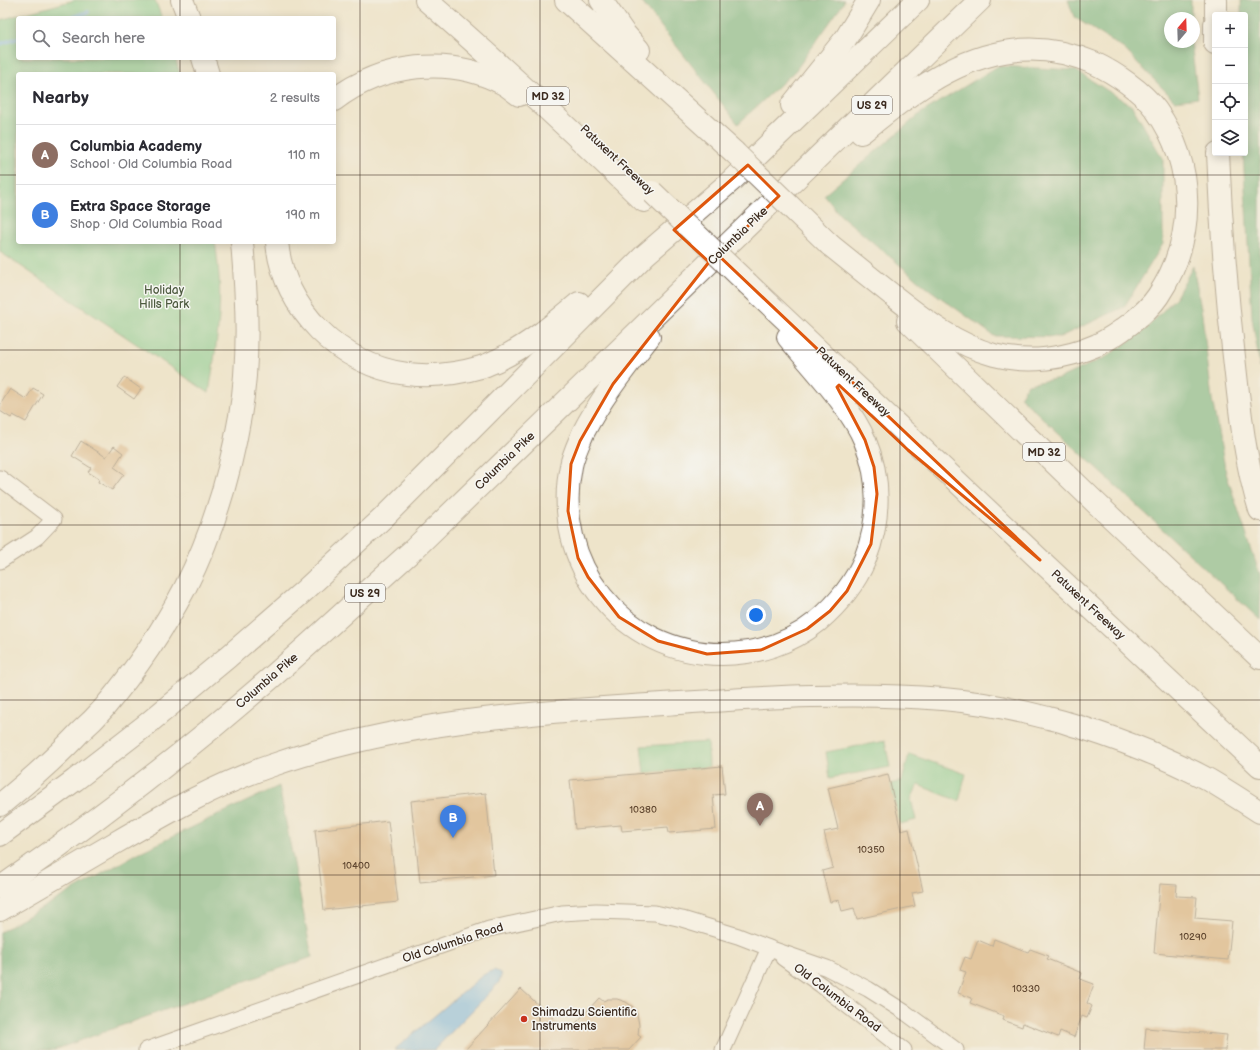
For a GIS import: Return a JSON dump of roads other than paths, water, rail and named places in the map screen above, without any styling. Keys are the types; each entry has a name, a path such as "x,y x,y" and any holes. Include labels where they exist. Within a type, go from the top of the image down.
{"highway":[{"path":"182,0 188,16"},
{"path":"426,0 477,44 594,153"},
{"name":"Patuxent Freeway","path":"443,0 484,36 648,197 744,288 1040,560 1260,766"},
{"name":"MD 32","path":"566,0 734,152 1097,504 1260,658"},
{"path":"601,0 624,33 734,152"},
{"path":"732,180 846,38 869,0"},
{"path":"0,835 75,780 146,725 304,591 383,518 645,255 732,180 918,0"},
{"name":"Columbia Pike","path":"0,888 101,815 167,764 258,690 413,550 980,0"},
{"path":"1216,0 1216,12"},
{"path":"764,210 913,93 937,78 974,60 1004,52 1036,49 1059,52 1081,58 1107,69 1131,86 1155,109 1171,135 1180,161 1185,186 1187,208 1184,233 1178,256 1168,280 1157,298 1126,327 1107,340 1069,355 1055,358 1021,360 995,355 972,347 948,336 921,318 830,245"},
{"path":"204,60 207,72"},
{"path":"336,98 346,90 368,79 393,71 415,67 462,69 486,76 504,85 526,100 648,197"},
{"path":"1218,156 1225,268 1234,364 1248,464 1260,510"},
{"path":"0,805 60,753 103,709 134,670 185,588 204,544 218,506 230,462 240,415 245,370 246,324 245,274 242,244"},
{"path":"277,244 283,274 294,298 313,324 332,342 357,358 380,368 406,374 437,376 483,367 525,345 582,300 645,255"},
{"path":"704,268 613,384 592,416 571,464 568,488 568,511 572,536 578,558 588,577 603,599 620,617 658,642 680,649 707,654 734,654 761,650 786,641 807,629 830,612 847,591 861,568 871,544 876,518 877,494 874,467 865,440 853,417 788,337 744,288"},
{"path":"788,337 908,450 1040,560"},
{"path":"0,910 154,821 213,789 268,767 321,750 382,735 428,727 526,715 618,707 720,700 838,695 946,699 999,707 1051,718 1106,735 1159,756 1209,781 1260,812"}],"street":[{"path":"0,478 54,518 37,537 0,561"},
{"name":"Old Columbia Road","path":"146,1050 489,929 562,913 596,911 655,914 682,919 738,936 827,968 868,989 906,1013 956,1050"},
{"path":"723,1050 769,948"},
{"name":"Old Columbia Road","path":"769,948 821,985 904,1050"}],"water":[{"path":"494,970 499,972 501,976 499,982 434,1050 394,1050 483,975"}],"waterway":[{"path":"77,16 88,12"},
{"path":"0,44 16,39"}],"place":[{"name":"Columbia Academy","path":"760,826"},
{"name":"Extra Space Storage","path":"453,838"},
{"name":"Shimadzu Scientific Instruments","path":"524,1019"}],"park label":[{"name":"Holiday Hills Park","path":"164,297"}]}
